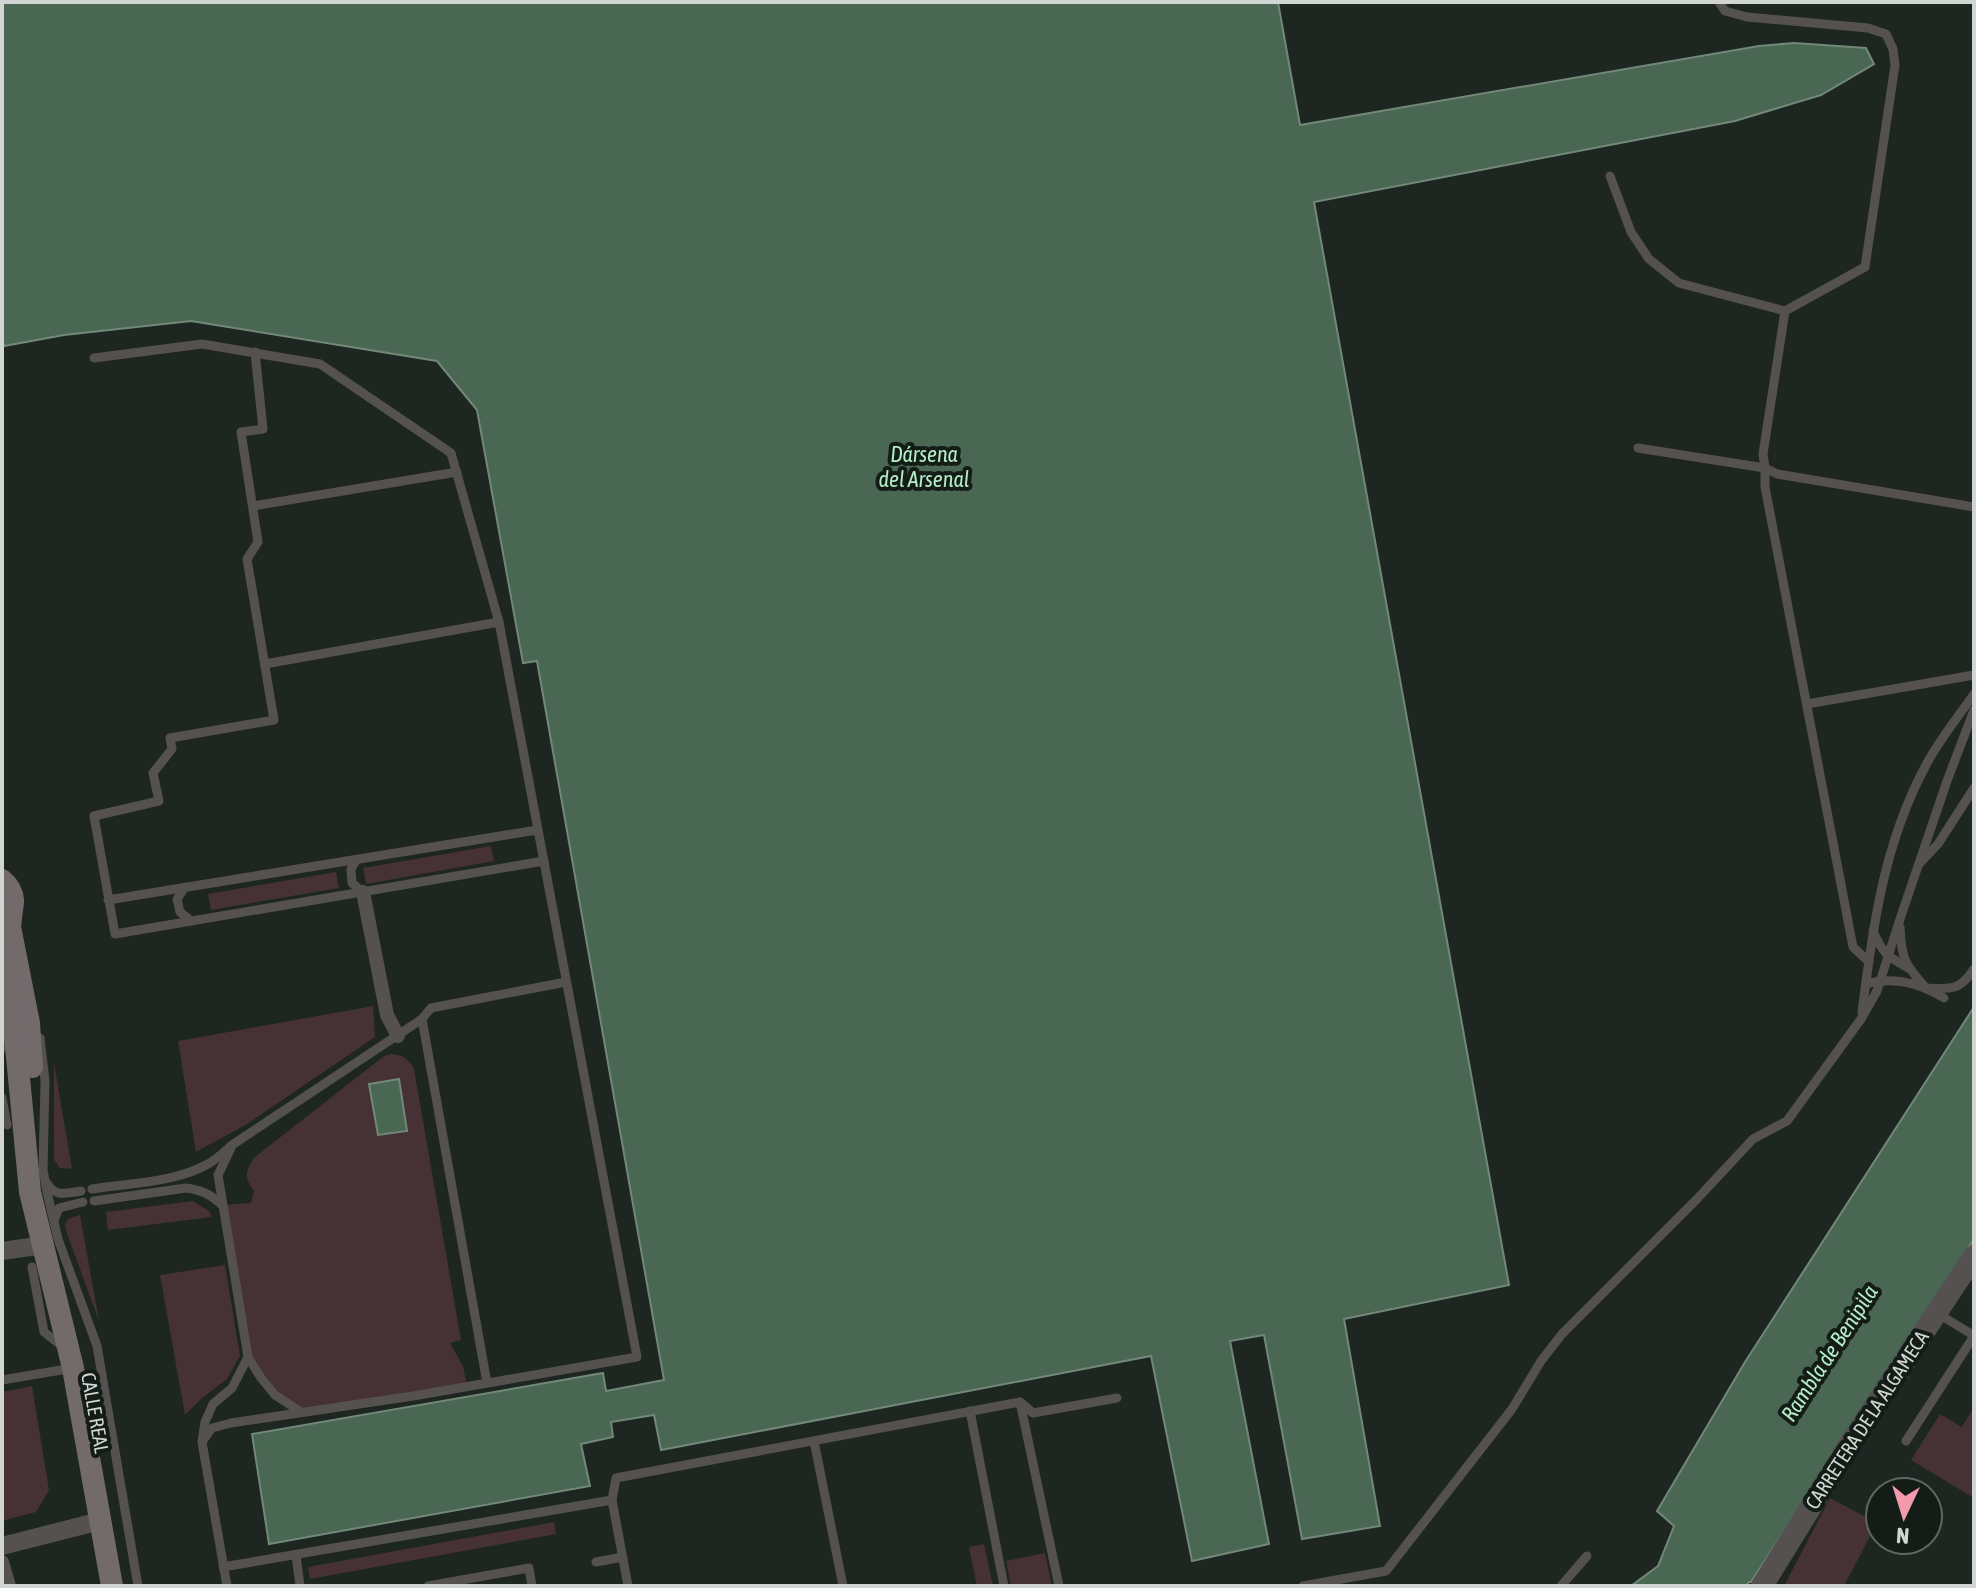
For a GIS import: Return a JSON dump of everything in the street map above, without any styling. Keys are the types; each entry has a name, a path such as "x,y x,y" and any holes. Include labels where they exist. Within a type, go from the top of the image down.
{"main road":[{"name":"CALLE REAL","path":"3,880 13,895 7,916 14,1026 36,1174"},
{"name":"CALLE REAL","path":"10,961 29,1023 36,1174 34,1210 49,1236 82,1344 125,1586"},
{"name":"CALLE REAL","path":"49,1236 112,1586"}],"street":[{"path":"363,892 387,1015 398,1036"},
{"path":"2,1251 49,1236"},
{"name":"CARRETERA DE LA ALGAMECA","path":"1762,1586 1851,1442 1974,1256"},
{"path":"2,1546 100,1521"},
{"path":"3,1565 9,1586"}],"lane":[{"path":"1610,176 1631,232 1649,259 1679,283 1785,311 1865,267 1895,65 1893,49 1886,34 1868,28 1747,17 1725,11 1719,2"},
{"path":"1785,311 1763,454 1765,487 1853,947 1869,962"},
{"path":"94,358 202,344 320,364 451,453 499,622 637,1357 231,1423 212,1428 202,1442"},
{"path":"255,352 263,429 241,432 258,542 247,559 274,720 170,738 172,749 153,773 159,801 94,816 115,934 544,861"},
{"path":"1638,448 1974,507"},
{"path":"253,506 457,472"},
{"path":"265,664 499,622"},
{"path":"1807,704 1974,675"},
{"path":"1861,1019 1882,883 1897,827 1926,763 1974,694"},
{"path":"1303,1586 1386,1571 1512,1409 1541,1361 1562,1334 1753,1139 1787,1121 1861,1019 1877,991 1917,867 1974,710"},
{"path":"1917,867 1938,844 1974,788"},
{"path":"108,900 537,830"},
{"path":"357,859 351,869 352,883 363,892"},
{"path":"185,887 177,899 180,912 191,921"},
{"path":"1900,919 1901,949 1908,968"},
{"path":"1873,931 1888,957 1908,968 1926,988 1944,998"},
{"path":"1866,984 1882,979 1926,988 1949,989 1966,981 1974,969"},
{"path":"1877,991 1901,981"},
{"path":"36,1174 56,1193 185,1174 212,1162 232,1145 398,1036 422,1019 431,1008 566,982"},
{"path":"422,1019 487,1383"},
{"path":"2,1048 14,1026"},
{"path":"2,1098 7,1125"},
{"path":"232,1145 218,1175 248,1357 275,1395 301,1412"},
{"path":"138,1586 97,1346 49,1236 59,1208 89,1201 186,1188 210,1194 222,1205"},
{"path":"2,1380 71,1360 44,1332 32,1267"},
{"path":"1906,1441 1974,1335 1937,1313"},
{"path":"227,1586 202,1442 205,1422 213,1404 232,1388 248,1357"},
{"path":"1020,1402 1033,1413 1117,1398"},
{"path":"628,1586 612,1500 616,1478 1020,1402"},
{"path":"1020,1402 1059,1586"},
{"path":"970,1411 1004,1586"},
{"path":"814,1441 843,1586"},
{"path":"223,1567 612,1500"},
{"path":"296,1555 300,1586"},
{"path":"1561,1586 1587,1556"},
{"path":"596,1562 623,1557"},
{"path":"428,1586 529,1568 532,1586"}],"shaded area":[{"path":"491,846 494,861 366,884 363,868"},
{"path":"336,872 339,888 211,910 208,894"},
{"path":"373,1006 375,1037 247,1124 196,1152 178,1041"},
{"path":"391,1054 405,1058 414,1069 461,1340 450,1343 463,1366 467,1386 301,1412 275,1395 248,1357 223,1205 251,1203 254,1191 247,1174 255,1157 384,1056"},
{"path":"54,1063 72,1169 60,1168 54,1160"},
{"path":"193,1201 209,1211 212,1217 108,1230 106,1212"},
{"path":"80,1215 99,1321 66,1231 68,1219"},
{"path":"225,1265 240,1356 227,1379 185,1415 160,1275"},
{"path":"32,1386 49,1490 36,1512 2,1521 2,1392"},
{"path":"1974,1407 1974,1498 1944,1480 1944,1476 1938,1476 1911,1460 1940,1414 1962,1427"},
{"path":"1830,1498 1864,1516 1864,1548 1844,1586 1784,1586"},
{"path":"554,1522 556,1534 310,1579 308,1567"},
{"path":"984,1544 993,1586 977,1586 969,1547"},
{"path":"1045,1553 1052,1586 1011,1586 1006,1561"}],"water":[{"name":"Dársena del Arsenal","path":"2,2 1278,2 1300,125 1759,46 1794,43 1866,48 1874,64 1821,95 1735,121 1314,202 1509,1285 1344,1319 1380,1526 1302,1539 1264,1335 1230,1341 1269,1544 1192,1561 1151,1356 661,1450 654,1415 611,1422 613,1437 581,1444 590,1486 269,1544 252,1434 603,1373 606,1391 664,1380 537,661 523,663 477,410 437,361 191,321 64,335 4,346"},
{"name":"Rambla de Benipila","path":"1974,1007 1974,1239 1751,1582 1746,1586 1631,1586 1658,1566 1674,1526 1657,1511 1745,1362"},
{"path":"399,1079 407,1131 378,1135 369,1084"}]}
